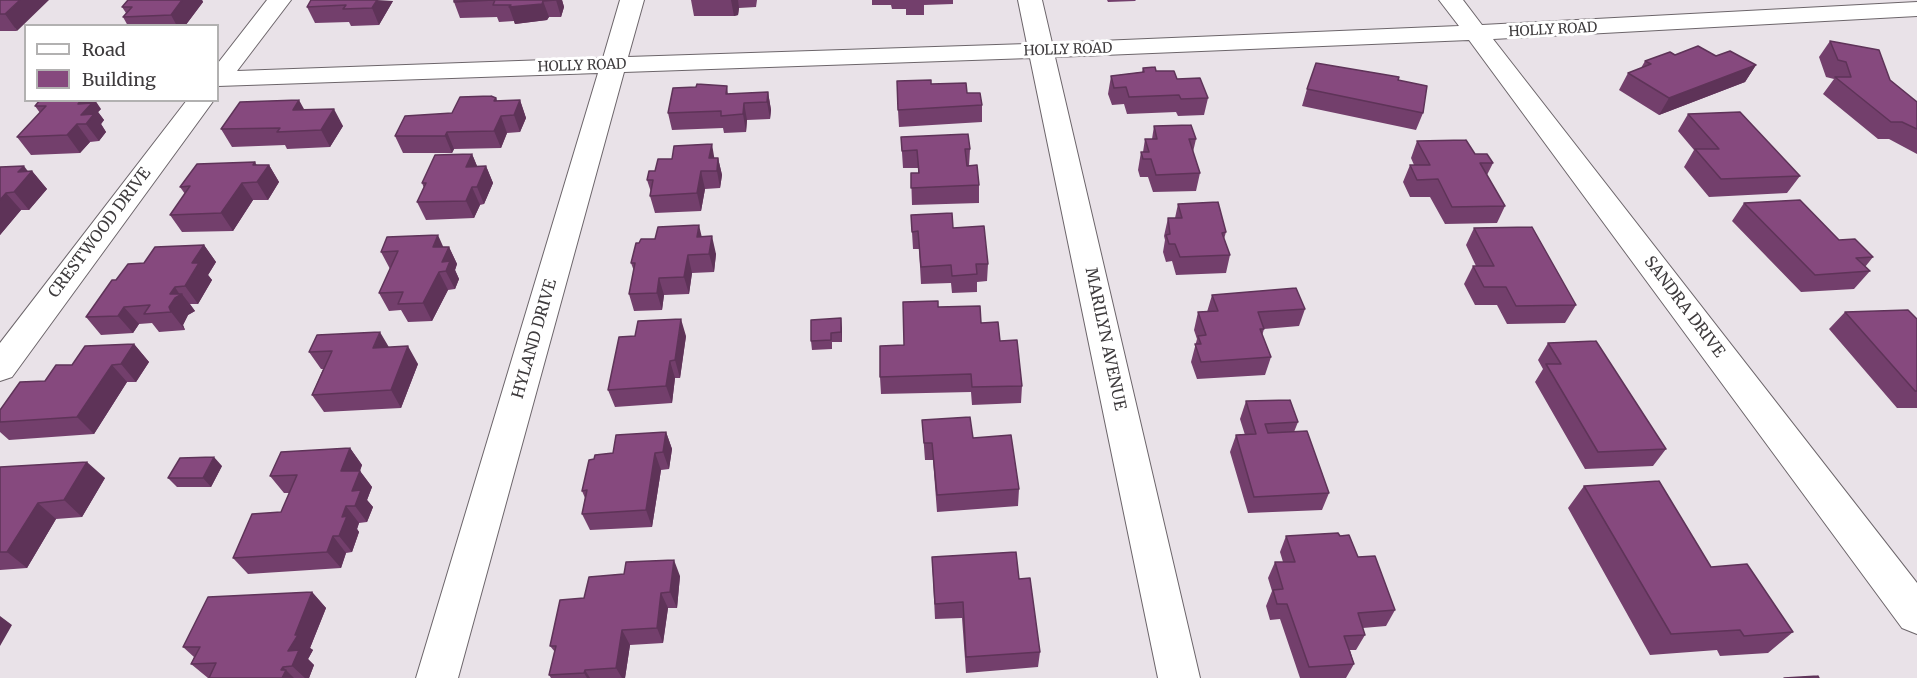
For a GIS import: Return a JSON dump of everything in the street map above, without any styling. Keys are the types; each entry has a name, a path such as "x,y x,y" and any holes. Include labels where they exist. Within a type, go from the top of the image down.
{"street":[{"path":"219,78 279,0"},
{"name":"HYLAND DRIVE","path":"437,678 632,0"},
{"name":"MARILYN AVENUE","path":"1030,0 1179,678"},
{"name":"SANDRA DRIVE","path":"1451,0 1917,615"},
{"name":"HOLLY ROAD","path":"219,79 1476,34 1907,10"},
{"name":"CRESTWOOD DRIVE","path":"0,368 200,102"}],"building":[{"path":"0,0 20,0 5,14 0,14"},
{"path":"128,0 182,0 171,15 123,17 132,7 122,7"},
{"path":"311,0 377,0 372,8 343,9 346,5 307,7"},
{"path":"454,0 494,0 454,2"},
{"path":"495,0 556,0 543,1 542,4 509,7 511,5 493,5"},
{"path":"1830,41 1879,50 1890,80 1917,102 1917,129 1902,122 1891,122 1835,77 1851,77 1846,62 1838,60"},
{"path":"1698,46 1716,56 1730,51 1756,65 1669,98 1628,73 1651,64 1645,61 1670,52 1675,55"},
{"path":"1316,63 1399,77 1398,80 1427,86 1423,113 1307,89"},
{"path":"1155,67 1156,71 1174,71 1177,79 1200,78 1208,98 1181,99 1179,95 1129,97 1126,87 1114,88 1111,76 1144,72 1143,68"},
{"path":"931,80 931,84 966,83 967,93 980,93 982,105 898,110 897,81"},
{"path":"697,84 727,86 726,94 768,92 767,102 744,103 743,114 721,116 721,111 668,113 673,88 696,87"},
{"path":"491,96 496,98 494,101 520,100 514,115 501,116 494,131 447,132 445,136 395,136 405,116 452,113 460,97"},
{"path":"299,100 293,110 334,109 321,130 277,132 280,128 221,129 240,102"},
{"path":"38,102 92,103 81,115 94,114 86,124 77,124 67,135 17,137 46,106 35,106"},
{"path":"1740,112 1800,176 1721,179 1695,149 1719,149 1688,114"},
{"path":"1191,125 1196,139 1189,139 1200,173 1156,175 1151,159 1143,159 1141,152 1149,152 1145,139 1157,139 1154,126"},
{"path":"968,134 970,149 965,149 967,166 977,165 979,185 911,188 911,173 919,173 917,150 902,151 901,137"},
{"path":"1466,140 1475,154 1487,154 1493,163 1480,163 1505,206 1452,207 1438,179 1417,180 1410,165 1430,165 1417,141"},
{"path":"712,144 709,158 718,158 717,171 701,171 697,193 650,196 653,180 647,180 649,171 655,171 658,159 672,159 674,146"},
{"path":"472,154 466,167 486,166 477,187 472,187 466,201 417,202 426,183 422,183 435,155"},
{"path":"255,162 253,165 269,165 257,182 242,183 221,213 170,215 190,186 180,187 197,164"},
{"path":"24,166 18,172 32,171 14,192 6,193 0,200 0,167"},
{"path":"1800,200 1839,240 1855,239 1873,257 1856,258 1870,271 1815,275 1744,203"},
{"path":"1218,202 1226,232 1222,233 1230,255 1180,257 1175,244 1169,244 1166,235 1170,234 1168,218 1182,218 1178,204"},
{"path":"952,213 953,228 984,226 988,264 976,264 977,274 952,276 951,265 921,267 918,231 912,232 911,215"},
{"path":"699,225 697,237 712,236 709,254 688,255 684,277 659,278 657,293 629,294 635,263 631,263 636,243 639,243 641,239 655,239 658,227"},
{"path":"1532,227 1576,305 1516,306 1506,287 1484,287 1473,266 1494,266 1474,228"},
{"path":"438,235 433,247 449,247 442,262 450,261 446,271 439,272 423,303 398,304 403,292 379,293 398,251 381,252 387,237"},
{"path":"204,245 192,263 199,263 185,286 175,287 170,294 182,294 175,298 169,307 171,312 144,314 150,305 124,307 118,316 86,317 112,280 116,280 128,264 144,263 155,247"},
{"path":"1296,288 1305,309 1258,312 1264,329 1260,329 1271,357 1201,362 1195,344 1201,344 1198,336 1206,335 1198,312 1218,311 1212,295"},
{"path":"938,301 938,307 980,306 981,323 998,322 1000,341 1017,340 1022,386 972,387 971,374 880,377 880,346 904,345 903,302"},
{"path":"1908,310 1917,319 1917,391 1845,312"},
{"path":"841,318 841,332 831,333 831,340 811,341 811,320"},
{"path":"681,319 675,360 670,361 666,386 608,390 619,337 635,336 638,321"},
{"path":"380,332 373,348 408,346 391,390 312,395 332,351 309,352 317,335"},
{"path":"1596,341 1666,449 1598,452 1546,364 1561,364 1548,343"},
{"path":"134,344 121,364 112,365 77,417 0,422 0,410 20,382 45,381 56,365 72,365 85,346"},
{"path":"1290,400 1298,422 1265,424 1268,433 1307,431 1329,493 1254,497 1236,435 1256,434 1246,401"},
{"path":"970,417 973,438 1011,435 1019,489 937,495 932,443 924,443 922,420"},
{"path":"666,432 663,452 655,453 646,510 582,514 587,490 582,491 589,460 594,459 595,455 613,453 616,435"},
{"path":"350,448 341,471 360,471 352,491 361,490 355,506 346,506 342,517 347,516 339,536 333,536 327,552 233,558 252,514 281,512 297,475 270,476 281,452"},
{"path":"214,457 203,478 168,478 180,458"},
{"path":"87,462 64,500 38,503 7,552 0,552 0,467"},
{"path":"1659,481 1711,567 1747,564 1793,632 1744,636 1740,630 1671,634 1584,486"},
{"path":"1338,533 1340,536 1349,535 1358,557 1375,556 1395,610 1358,613 1365,635 1344,636 1354,664 1309,667 1287,604 1277,604 1273,590 1283,589 1275,562 1295,562 1286,536"},
{"path":"1016,552 1019,579 1030,578 1040,652 966,657 963,602 935,604 932,557"},
{"path":"674,560 670,592 661,593 657,628 622,630 616,668 549,675 556,646 550,646 560,600 584,598 589,577 624,574 626,562"},
{"path":"312,592 295,635 298,635 288,651 299,650 292,666 283,667 281,670 286,670 282,678 209,678 216,663 191,664 200,647 183,647 208,597"},
{"path":"1818,676 1819,678 1784,678"}]}
